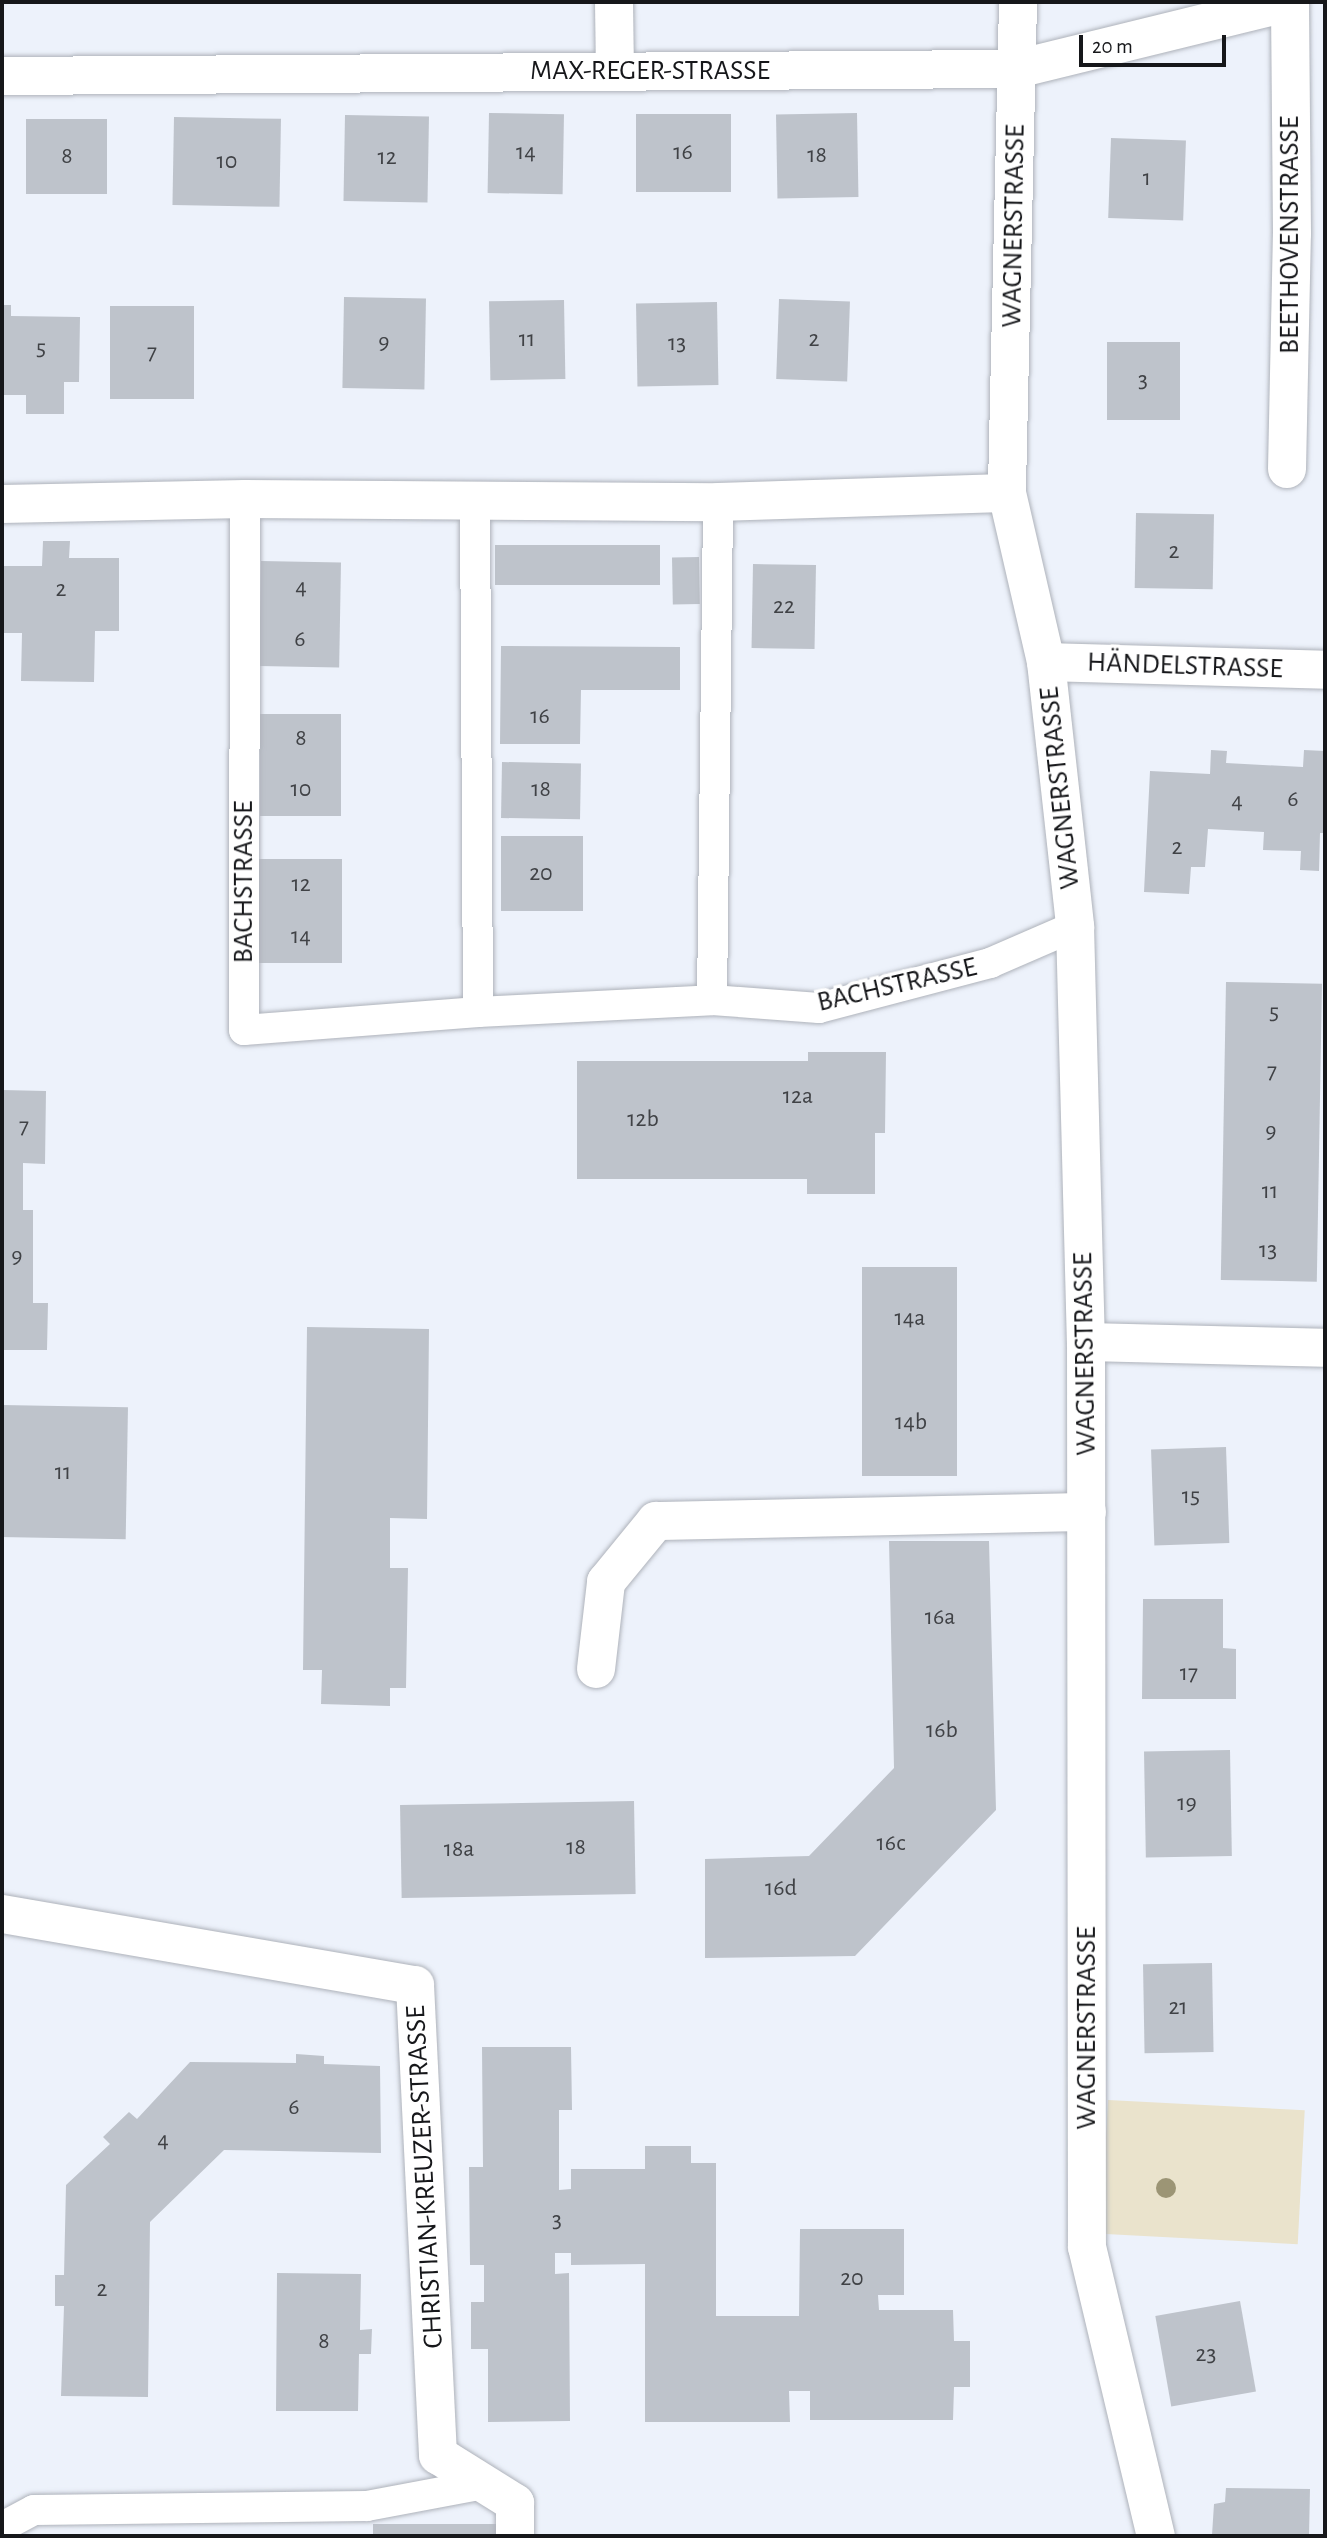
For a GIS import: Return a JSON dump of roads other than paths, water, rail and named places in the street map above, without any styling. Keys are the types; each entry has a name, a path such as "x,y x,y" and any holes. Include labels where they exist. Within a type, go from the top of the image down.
{"street":[{"path":"614,2 615,71"},
{"name":"WAGNERSTRASSE","path":"1018,2 1007,493 1046,662 1075,926 1086,1342 1087,2247 1156,2536"},
{"name":"MAX-REGER-STRASSE","path":"2,76 1017,69 1290,2"},
{"name":"BEETHOVENSTRASSE","path":"1287,469 1292,234 1290,2"},
{"path":"2,504 245,499 475,503 718,502 1007,493"},
{"name":"HÄNDELSTRASSE","path":"1046,662 1325,670"},
{"path":"1086,1342 1325,1348"},
{"path":"596,1669 606,1582 656,1521 1087,1511"},
{"name":"CHRISTIAN-KREUZER-STRASSE","path":"2,1914 415,1985 438,2455 514,2503 515,2536"}],"lane":[{"name":"BACHSTRASSE","path":"245,499 244,1030 478,1012 712,1000 819,1008 990,963 1075,926"},
{"path":"712,1000 718,502"},
{"path":"475,503 478,1012"},
{"path":"2,2527 34,2510 367,2506 484,2484"}]}
